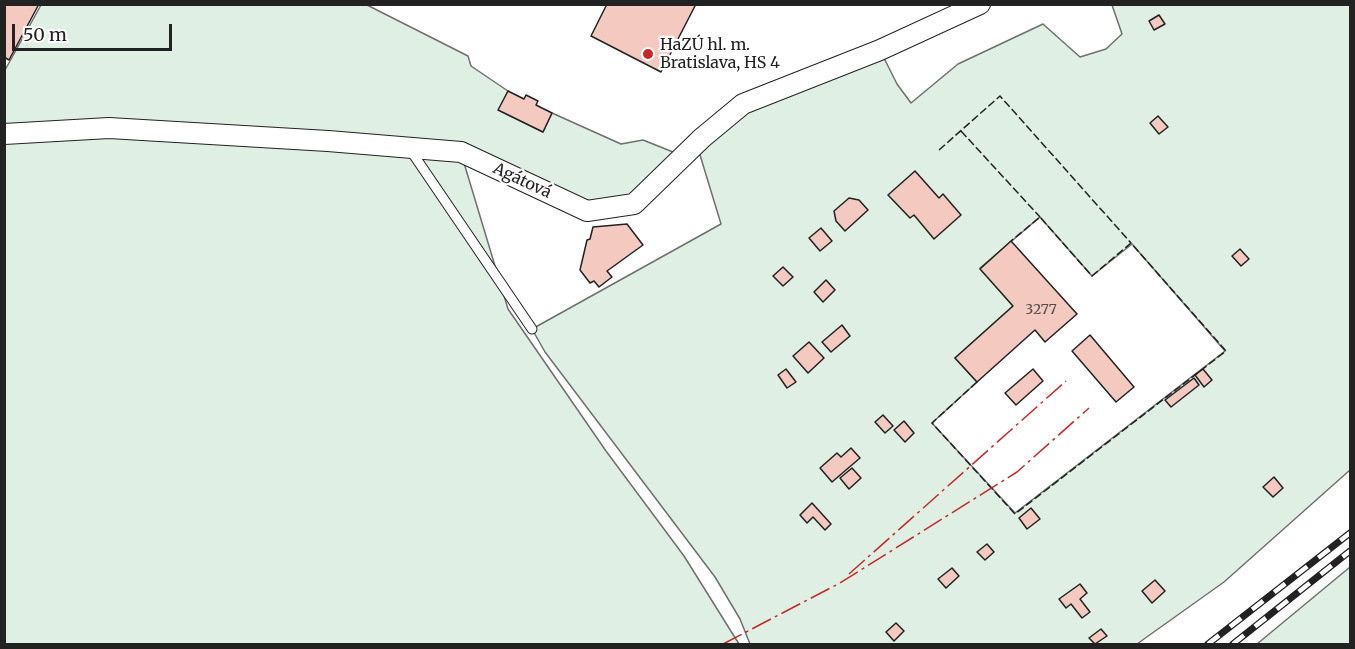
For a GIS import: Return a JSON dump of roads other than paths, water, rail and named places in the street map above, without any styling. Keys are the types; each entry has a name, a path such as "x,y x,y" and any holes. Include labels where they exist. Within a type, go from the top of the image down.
{"street":[{"name":"Agátová","path":"4,134 109,129 328,141 461,152 587,211 634,204 702,138 743,104 880,50 980,4"}],"lane":[{"path":"409,148 532,329"}],"railway":[{"path":"1208,644 1350,533"},
{"path":"1233,644 1350,551"}],"place":[{"name":"HaZÚ hl. m. Bratislava, HS 4","path":"648,54"}]}
